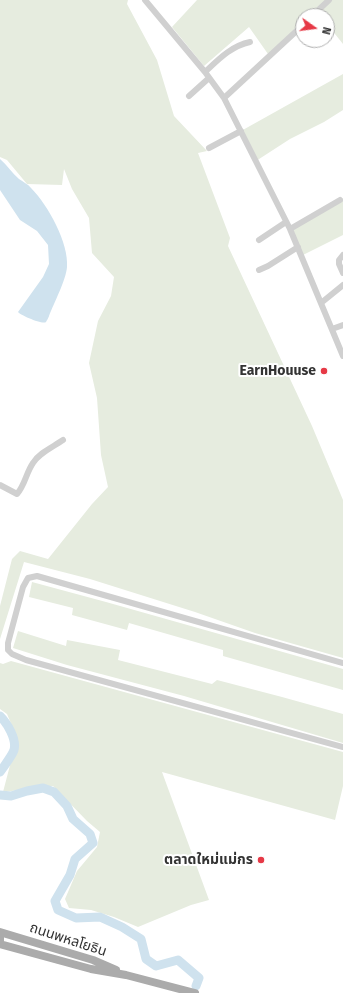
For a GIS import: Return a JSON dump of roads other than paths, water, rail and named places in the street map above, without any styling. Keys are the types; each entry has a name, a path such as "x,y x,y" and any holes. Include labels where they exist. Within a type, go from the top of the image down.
{"main road":[{"path":"0,932 0,943"},
{"name":"ถนนพหลโยธิน","path":"0,932 93,960 126,974"},
{"name":"ถนนพหลโยธิน","path":"0,943 91,969 126,974 195,993"}],"street":[{"path":"145,0 224,98 290,229 343,356"},
{"path":"320,8 329,0"},
{"path":"224,98 295,32"},
{"path":"189,96 223,56 240,44 250,42"},
{"path":"209,148 241,131"},
{"path":"290,229 340,200"},
{"path":"259,240 286,222"},
{"path":"259,270 298,247"},
{"path":"343,255 339,260 339,264 343,273"},
{"path":"321,303 343,285"},
{"path":"332,329 343,325"},
{"path":"0,485 17,494 21,490 32,463 39,456 63,440"},
{"path":"343,663 37,576 28,578 24,587 8,643 8,650 12,654 26,660 343,747"}],"water":[{"path":"0,159 16,177 27,184 38,195 56,225 65,247 67,257 66,272 49,317 44,323 18,312 43,277 49,264 48,245 37,231 20,220 0,190"}],"waterway":[{"path":"0,716 11,732 15,746 12,755 0,772"},
{"path":"0,795 11,796 43,788 54,792 67,806 73,819 90,834 93,843 75,859 70,875 55,901 58,910 76,918 100,917 122,927 141,939 146,959 156,966 178,960 199,978 196,986"}],"place":[{"name":"EarnHouuse","path":"324,371"},
{"name":"ตลาดใหม่แม่กร","path":"261,860"}]}
